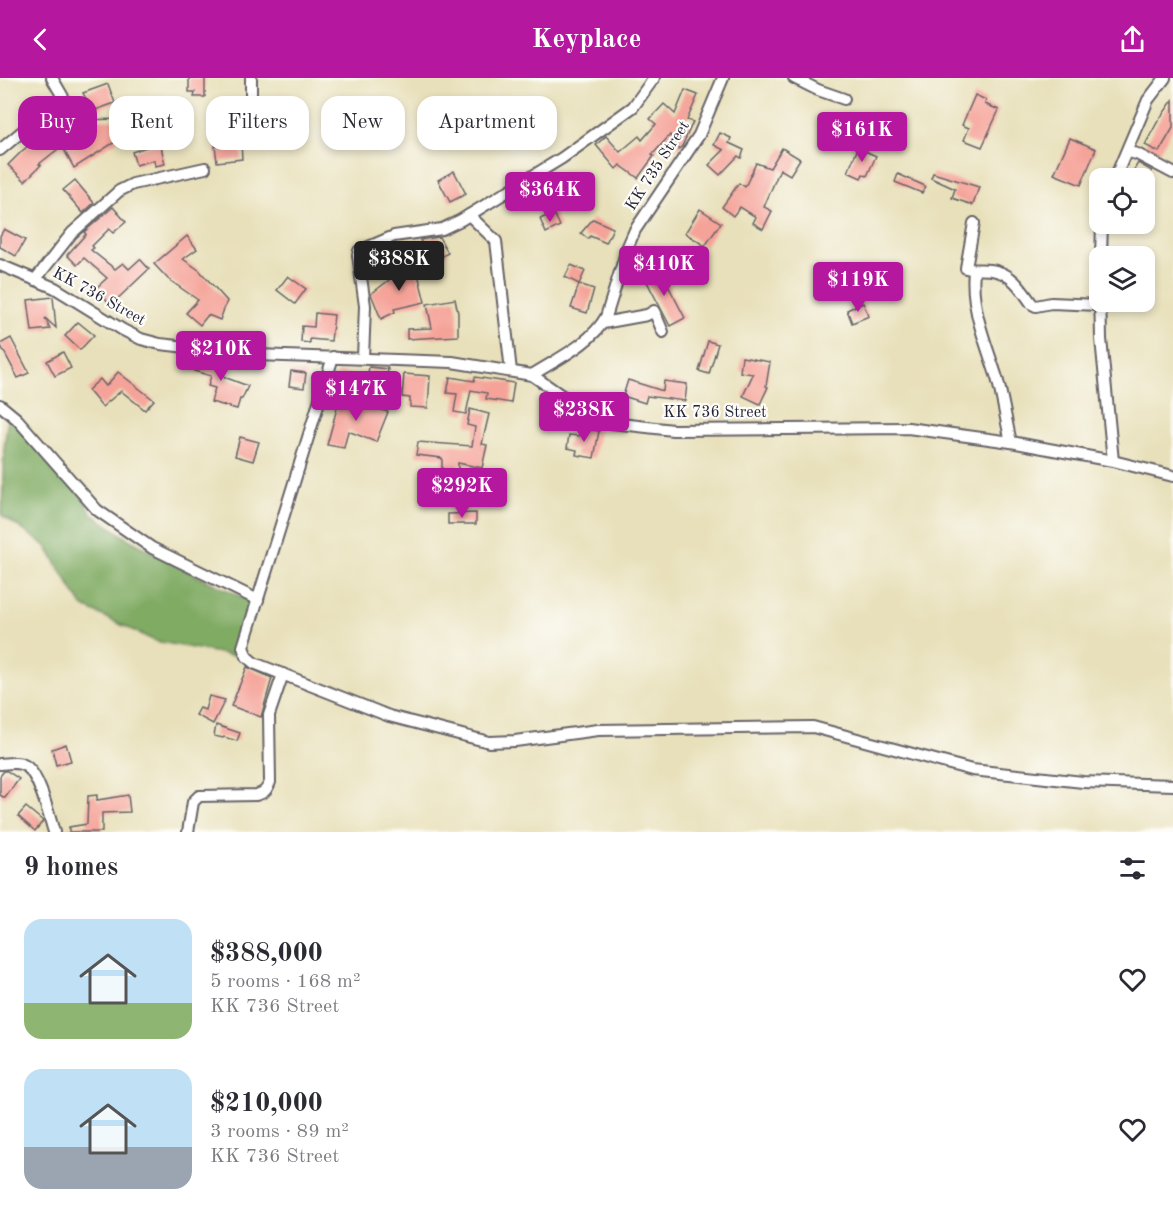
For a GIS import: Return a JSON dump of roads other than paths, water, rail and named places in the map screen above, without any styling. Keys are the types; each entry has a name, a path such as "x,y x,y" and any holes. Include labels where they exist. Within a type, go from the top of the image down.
{"street":[{"path":"0,150 63,97 52,78"},
{"path":"252,78 252,96"},
{"path":"363,358 365,306 359,251 394,236 442,229 469,215 562,158 633,107 654,78"},
{"name":"KK 735 Street","path":"532,375 589,338 603,323 634,230 699,135 723,78"},
{"path":"794,78 844,99"},
{"path":"1120,168 1148,100 1165,78"},
{"path":"1128,152 1137,154 1173,173"},
{"path":"35,280 72,233 125,186 205,168"},
{"path":"469,215 496,241 511,372"},
{"path":"974,223 966,268 995,270 1011,277 1036,306 1051,303 1089,304"},
{"name":"KK 736 Street","path":"0,265 55,288 141,339 160,344 257,355 452,362 532,375 587,413 612,423 673,430 908,428 1011,442 1113,461 1173,476"},
{"path":"974,270 973,282 978,325 998,380 1011,442"},
{"path":"603,323 647,315 654,311 663,332"},
{"path":"1100,312 1113,461"},
{"path":"333,357 243,647 247,657 254,663 389,716 489,742 515,741 598,730 813,727 972,770 1083,782 1173,785"},
{"path":"0,405 17,419 97,510 152,548 258,600"},
{"path":"188,832 193,802 200,796 256,795 267,789 270,782 269,715 283,674"},
{"path":"0,764 13,762 26,765 33,773 54,832"}]}
